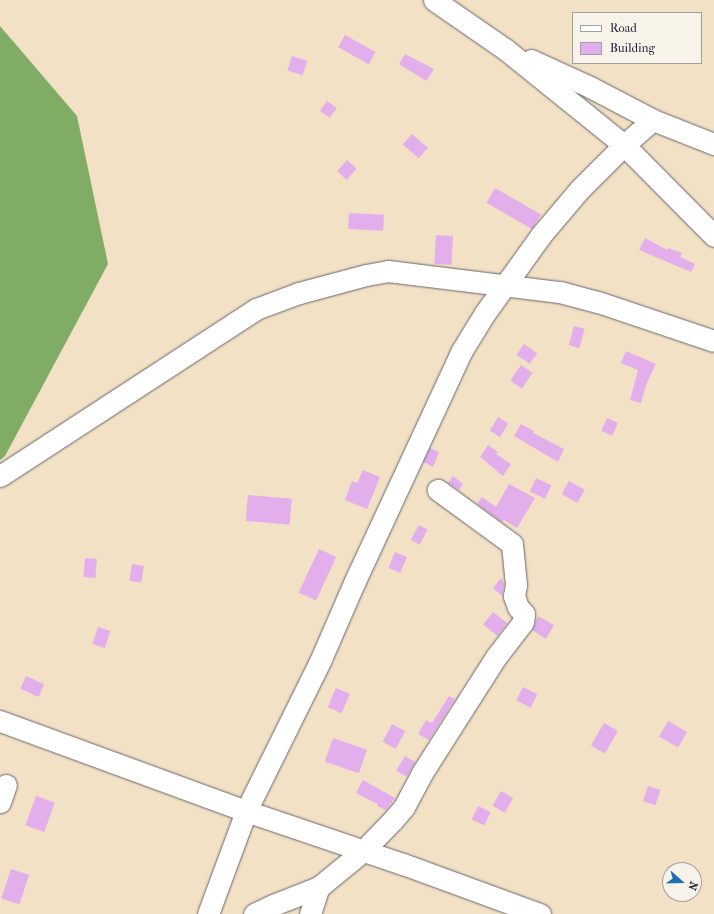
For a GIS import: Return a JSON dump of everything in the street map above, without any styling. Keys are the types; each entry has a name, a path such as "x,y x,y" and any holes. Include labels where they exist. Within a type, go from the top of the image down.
{"street":[{"path":"434,0 505,49 624,145 714,236"},
{"path":"505,49 590,87 653,120 714,144"},
{"path":"208,914 246,811 321,659 354,582 461,352 485,313 541,235 579,190 624,145 653,120"},
{"path":"0,476 256,309 299,293 366,275 388,271 568,294 598,302 714,342"},
{"path":"254,914 272,905 320,887 364,851 404,808 422,773 496,656 523,622 524,614 518,607 514,596 516,586 512,544 438,490"},
{"path":"0,721 246,811 364,851 540,914"},
{"path":"310,914 320,887"}],"green space":[{"path":"0,26 77,116 108,264 5,456 0,460"}],"building":[{"path":"345,35 376,52 369,64 338,47"},
{"path":"405,54 434,69 426,81 399,64"},
{"path":"292,56 307,61 303,75 287,70"},
{"path":"327,101 337,108 330,118 320,111"},
{"path":"412,134 428,148 419,158 403,145"},
{"path":"347,160 357,169 347,180 337,171"},
{"path":"495,188 541,214 532,229 486,203"},
{"path":"349,213 384,215 383,231 348,229"},
{"path":"436,235 453,236 451,265 434,264"},
{"path":"645,238 667,250 668,248 682,253 680,257 695,264 691,272 639,250"},
{"path":"574,326 585,329 579,348 569,345"},
{"path":"524,344 537,353 530,364 517,355"},
{"path":"626,351 656,364 646,385 641,403 630,400 638,370 621,363"},
{"path":"521,365 533,373 522,389 510,381"},
{"path":"498,417 508,423 500,437 490,431"},
{"path":"607,418 618,423 612,436 601,431"},
{"path":"521,424 534,431 533,433 564,449 558,462 514,436"},
{"path":"488,445 498,452 496,454 511,464 503,476 480,457"},
{"path":"430,448 439,452 433,467 423,462"},
{"path":"363,470 380,477 367,509 345,500 352,481 357,483"},
{"path":"453,476 463,484 459,490 448,483"},
{"path":"536,478 551,485 545,499 530,492"},
{"path":"569,481 585,490 577,503 562,494"},
{"path":"509,484 535,498 517,528 504,520 502,522 477,504 482,497 496,507"},
{"path":"248,495 292,499 290,525 246,521"},
{"path":"419,525 428,530 420,545 411,540"},
{"path":"319,549 336,557 316,601 299,593"},
{"path":"395,552 407,557 400,573 388,568"},
{"path":"85,558 97,559 95,578 83,577"},
{"path":"132,564 144,566 141,583 129,581"},
{"path":"501,578 504,584 502,596 493,588"},
{"path":"493,612 507,623 497,636 483,625"},
{"path":"538,616 554,625 546,639 532,630"},
{"path":"98,627 110,631 105,648 92,644"},
{"path":"26,676 44,684 39,697 20,689"},
{"path":"523,687 537,694 530,708 516,700"},
{"path":"336,688 350,694 342,713 328,707"},
{"path":"449,696 455,699 429,740 418,734 426,720 432,723"},
{"path":"668,721 687,732 678,748 659,737"},
{"path":"604,723 618,731 605,754 591,746"},
{"path":"392,724 405,731 396,749 383,742"},
{"path":"333,738 367,750 359,773 325,762"},
{"path":"405,756 415,762 407,777 396,771"},
{"path":"363,780 395,798 386,810 377,806 378,804 356,793"},
{"path":"648,786 660,790 655,805 643,801"},
{"path":"501,791 513,798 505,813 492,806"},
{"path":"36,796 55,803 44,832 25,825"},
{"path":"478,806 491,812 484,826 472,820"},
{"path":"11,869 29,875 19,904 1,898"}]}
